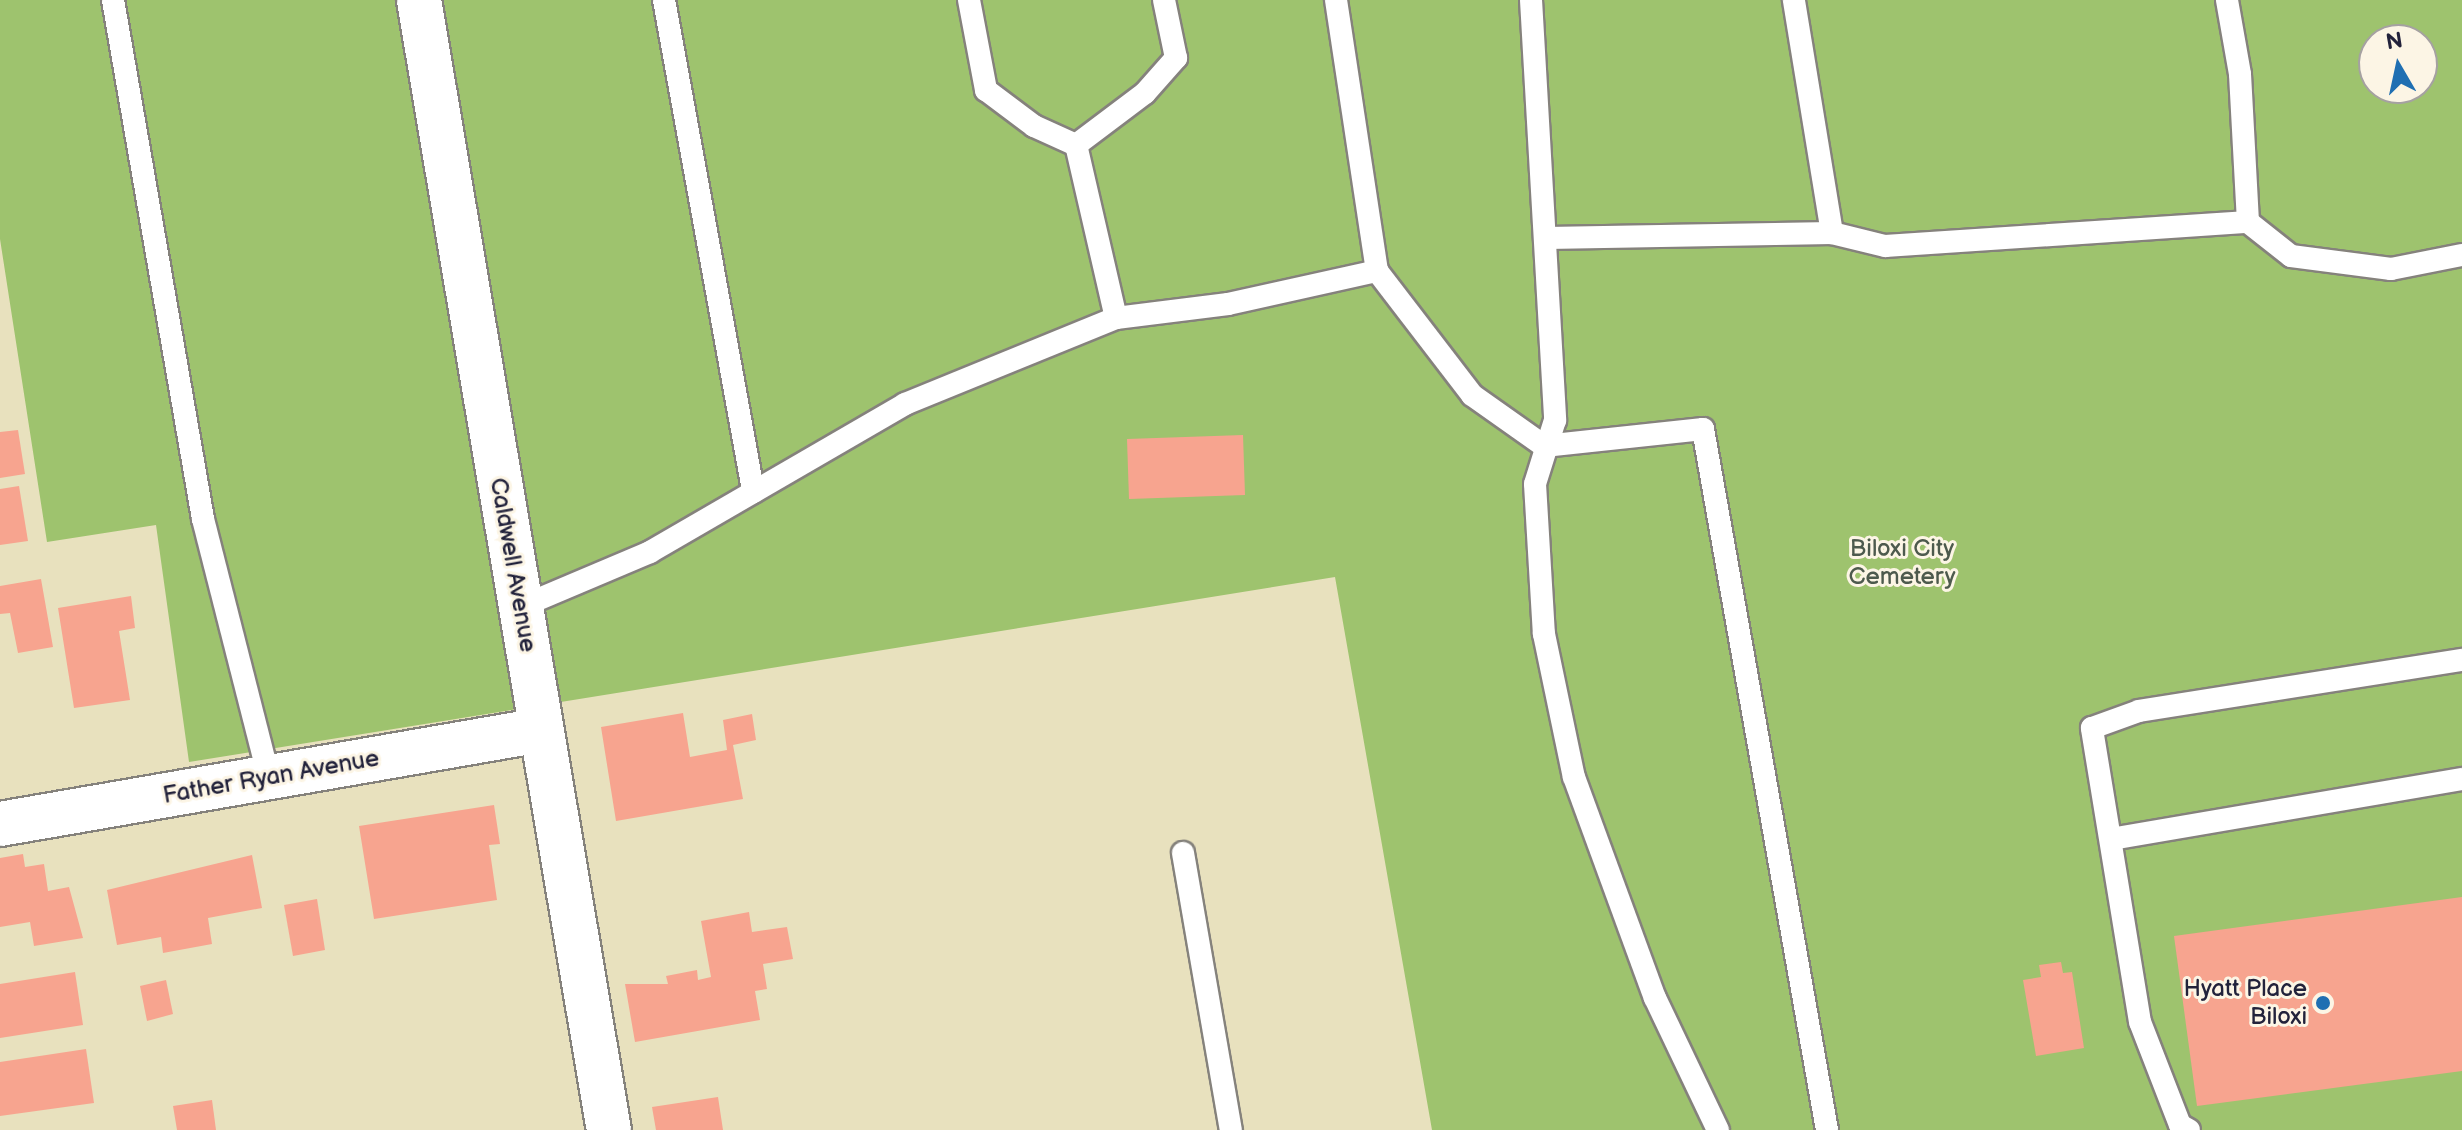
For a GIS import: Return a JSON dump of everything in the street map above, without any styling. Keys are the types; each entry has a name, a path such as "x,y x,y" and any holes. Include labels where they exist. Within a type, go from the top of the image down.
{"street":[{"name":"Caldwell Avenue","path":"419,0 609,1130"},
{"name":"Father Ryan Avenue","path":"0,824 541,730"}],"lane":[{"path":"113,0 203,519 269,778"},
{"path":"664,0 753,492"},
{"path":"969,0 986,90 1034,126 1076,145"},
{"path":"1076,145 1145,93 1176,58 1164,0"},
{"path":"1336,0 1377,271 1472,395 1544,446 1703,429 1827,1130"},
{"path":"1531,0 1555,420 1544,446 1535,484 1544,634 1574,777 1655,998 1718,1130"},
{"path":"1794,0 1832,233"},
{"path":"2227,0 2240,74 2248,222"},
{"path":"1076,145 1116,318"},
{"path":"1547,238 1832,233 1885,246 2248,222 2291,256 2391,269 2462,255"},
{"path":"520,607 650,552 905,404 1116,318 1228,304 1377,271"},
{"path":"2189,1130 2180,1125 2140,1022 2092,728 2139,711 2462,660"},
{"path":"2111,839 2462,779"},
{"path":"1183,853 1231,1130"}],"green space":[{"name":"Biloxi City Cemetery","path":"0,0 2462,0 2462,1130 1432,1130 1335,577 189,762 156,525 47,542 0,239"}],"building":[{"path":"18,430 25,474 0,478 0,432"},
{"path":"1243,435 1245,495 1129,499 1127,439"},
{"path":"19,486 28,541 0,545 0,489"},
{"path":"41,579 53,647 18,653 10,613 0,614 0,586"},
{"path":"131,596 135,628 119,631 130,700 74,708 58,608"},
{"path":"683,713 690,757 727,750 723,720 752,714 756,740 733,745 743,799 616,821 601,727"},
{"path":"494,805 500,844 489,845 497,900 374,919 359,826"},
{"path":"23,854 25,867 44,864 48,891 69,887 83,938 34,946 30,922 0,927 0,858"},
{"path":"252,855 262,908 208,918 212,944 163,953 161,937 117,945 107,890"},
{"name":"Hyatt Place Biloxi","path":"2462,897 2462,1071 2197,1106 2174,936"},
{"path":"317,899 325,950 293,956 284,905"},
{"path":"749,912 752,932 787,927 793,959 763,964 767,989 755,991 760,1020 635,1042 625,984 668,984 666,976 697,970 698,980 711,977 701,921"},
{"path":"2061,962 2063,973 2072,972 2084,1048 2036,1056 2023,980 2041,977 2039,965"},
{"path":"75,972 83,1025 0,1038 0,984"},
{"path":"166,980 173,1014 147,1021 140,986"},
{"path":"86,1049 94,1103 0,1116 0,1062"},
{"path":"718,1097 723,1130 656,1130 652,1107"},
{"path":"212,1100 216,1130 177,1130 173,1106"}],"place":[{"name":"Hyatt Place Biloxi","path":"2323,1003"}]}
